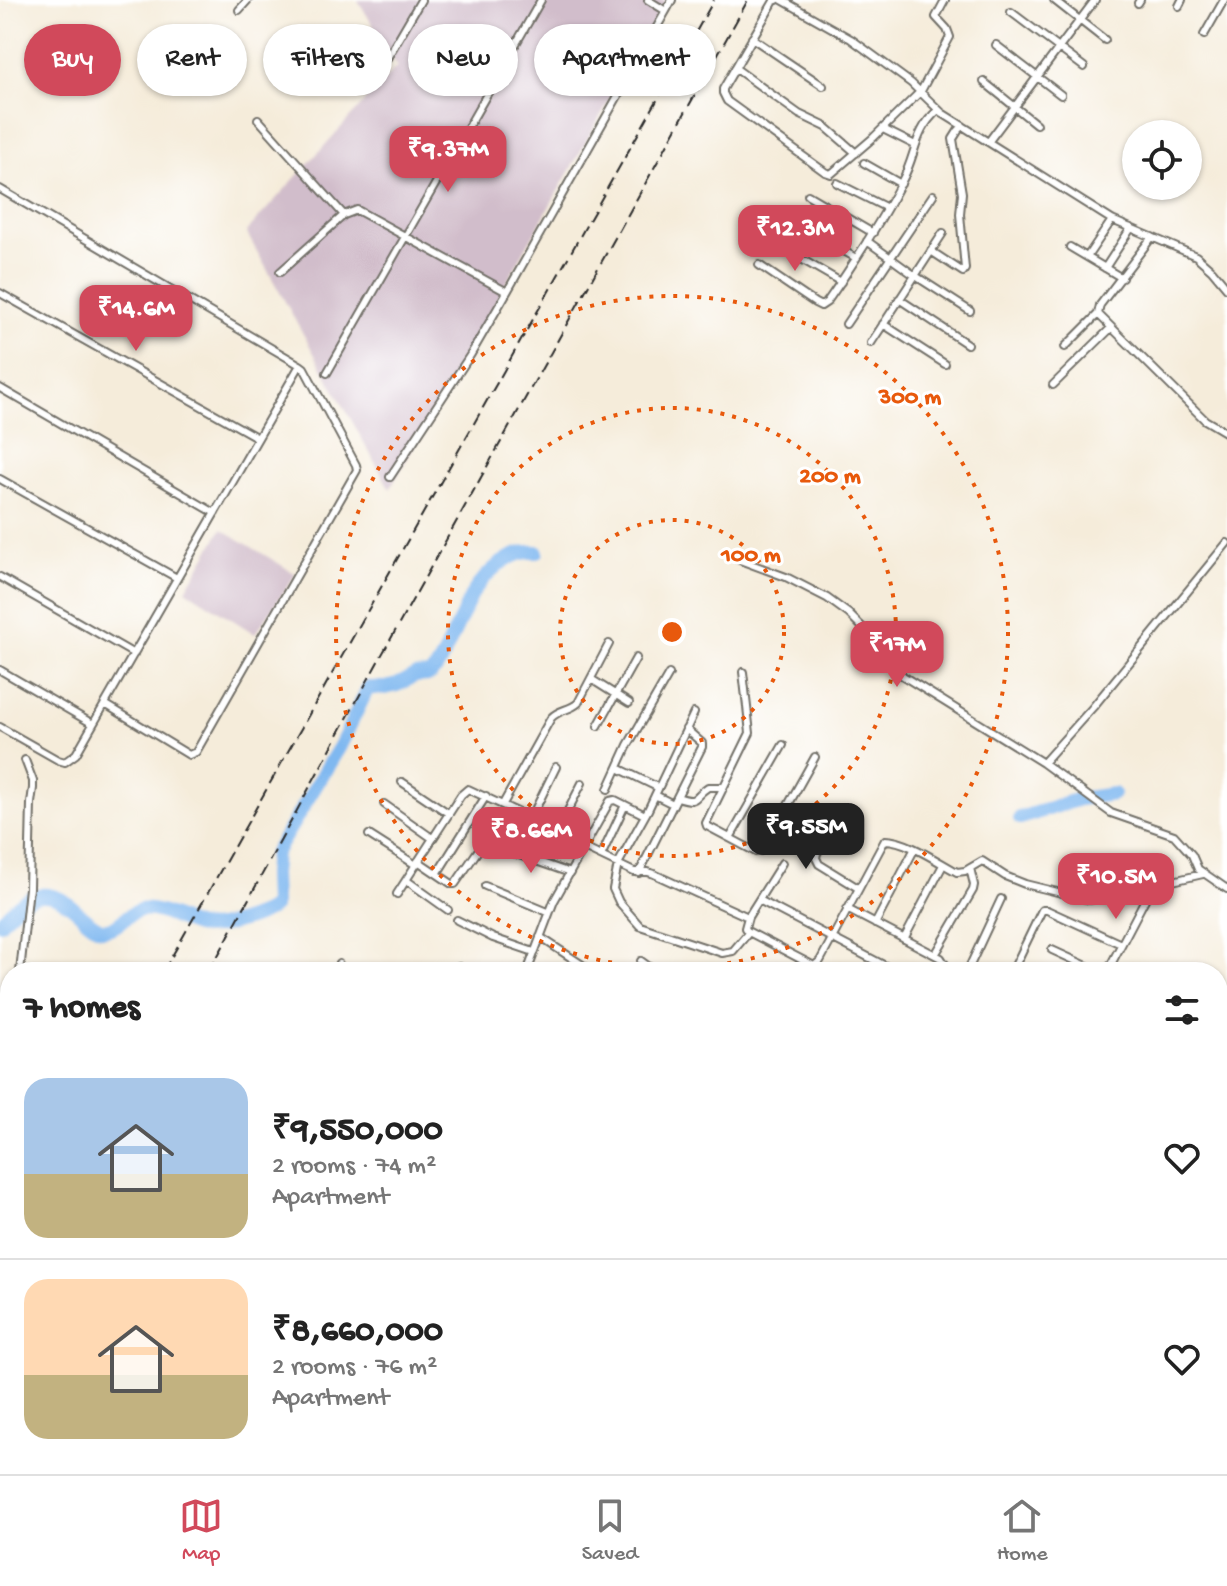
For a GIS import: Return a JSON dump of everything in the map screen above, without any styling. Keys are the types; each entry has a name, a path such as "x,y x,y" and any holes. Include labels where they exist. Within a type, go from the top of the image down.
{"street":[{"path":"239,10 248,0"},
{"path":"392,50 421,0"},
{"path":"327,373 541,0"},
{"path":"648,0 666,11"},
{"path":"390,477 471,354 672,0"},
{"path":"945,0 936,17 950,37 921,91 831,174 727,101 723,93 774,1 780,0 851,39 921,91 938,110 1112,220 1196,256 1227,288"},
{"path":"1054,0 1105,40"},
{"path":"989,141 1095,0"},
{"path":"1204,35 1224,0"},
{"path":"1011,12 1084,67"},
{"path":"752,38 823,86"},
{"path":"996,45 1061,95"},
{"path":"735,68 799,114 826,127 856,153"},
{"path":"984,82 1036,124"},
{"path":"759,265 815,303 821,306 827,302 873,233 908,170 925,123 938,110"},
{"path":"258,119 344,215"},
{"path":"931,251 963,272 965,269 960,214 962,193 953,139 963,126"},
{"path":"883,129 915,145"},
{"path":"864,163 901,184"},
{"path":"837,183 887,208"},
{"path":"0,189 304,368 356,465 357,470 196,752 189,755 105,704"},
{"path":"808,195 873,233"},
{"path":"846,324 933,195"},
{"path":"280,272 344,215 357,210 507,292"},
{"path":"781,215 856,258"},
{"path":"1087,257 1112,220"},
{"path":"1105,268 1131,228"},
{"path":"871,343 943,233"},
{"path":"1065,347 1098,314 1100,305 1152,237"},
{"path":"765,238 841,282"},
{"path":"867,241 970,311"},
{"path":"1070,247 1122,278"},
{"path":"0,293 258,438"},
{"path":"899,299 967,344"},
{"path":"1098,314 1205,420 1227,433"},
{"path":"883,324 945,364"},
{"path":"1053,385 1111,328"},
{"path":"0,727 65,762 76,754 300,365"},
{"path":"0,388 215,513"},
{"path":"0,479 177,578"},
{"path":"1043,763 1227,543"},
{"path":"729,556 786,577 827,598 866,631 903,676 1043,763 1111,813 1174,835 1192,855 1198,869 1227,889"},
{"path":"0,577 134,654"},
{"path":"503,804 551,718 560,710 574,706 609,644"},
{"path":"598,726 636,658"},
{"path":"0,670 93,724"},
{"path":"743,672 750,733 706,823 710,828 756,852 763,850 815,757"},
{"path":"608,789 628,745 669,674"},
{"path":"591,679 629,703"},
{"path":"694,713 618,864 613,889 619,902 640,926 722,953 733,951 749,932"},
{"path":"639,873 702,743 686,729"},
{"path":"730,838 783,745"},
{"path":"21,962 29,888 33,781 25,760"},
{"path":"531,818 556,767"},
{"path":"618,768 675,801 695,800 708,787 723,787"},
{"path":"402,782 448,813"},
{"path":"558,830 582,783"},
{"path":"397,894 464,790 474,790 558,830 618,864 639,873 654,874 748,917"},
{"path":"437,874 486,796"},
{"path":"530,962 548,912 610,801 615,800 645,815"},
{"path":"384,804 432,838"},
{"path":"601,856 625,805"},
{"path":"832,832 816,858 819,864 858,888"},
{"path":"369,835 452,884 486,839"},
{"path":"819,962 885,840 914,850 957,872 982,861 1025,884 1090,900 1203,874"},
{"path":"502,849 570,873"},
{"path":"875,924 914,850"},
{"path":"782,863 748,917 745,928 806,962"},
{"path":"904,939 943,865"},
{"path":"935,955 973,890 970,868"},
{"path":"406,880 448,910"},
{"path":"1112,962 1153,884"},
{"path":"485,886 548,912"},
{"path":"972,962 1001,899"},
{"path":"759,900 878,962"},
{"path":"847,909 944,962"},
{"path":"1017,962 1042,910 1121,944"},
{"path":"457,920 493,938 534,952"},
{"path":"540,937 578,962"},
{"path":"1052,950 1078,962"}],"shaded area":[{"path":"358,0 666,0 652,24 534,24 534,96 612,96 390,489 246,232 370,96 392,96 392,71 397,66 392,58 392,24 372,24"},
{"path":"222,529 296,574 255,634 186,590"}],"waterway":[{"path":"0,923 27,899 45,895 66,902 102,929 113,927 140,910 155,911 206,928 238,922 269,910 274,906 275,853 340,746 368,688 385,688 415,676 429,675 442,659 472,594 484,578 508,558 537,552"},
{"path":"1020,818 1079,799 1113,794"}],"railway":[{"path":"169,962 714,0"},
{"path":"214,962 375,667 748,0"}]}
